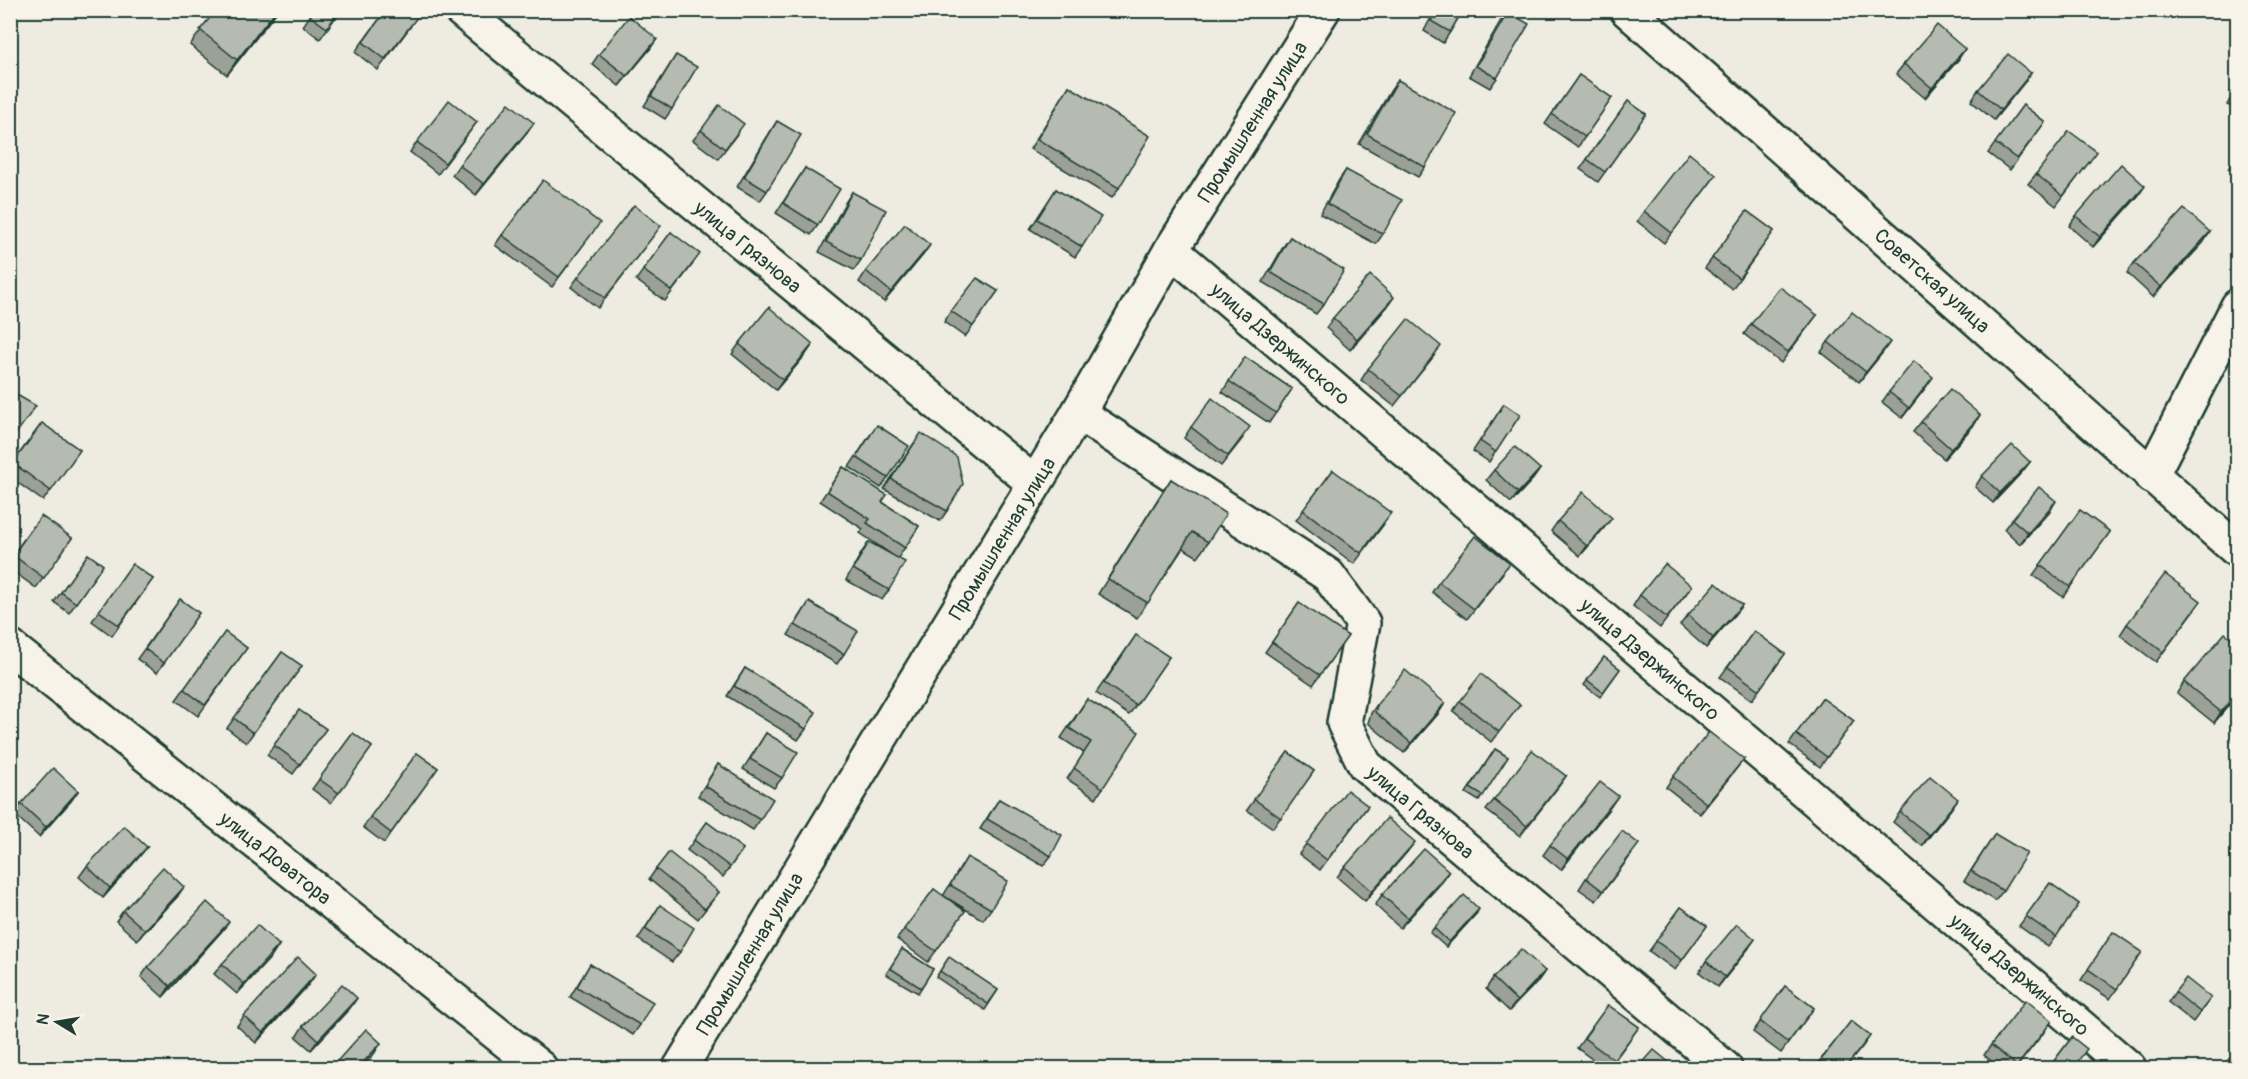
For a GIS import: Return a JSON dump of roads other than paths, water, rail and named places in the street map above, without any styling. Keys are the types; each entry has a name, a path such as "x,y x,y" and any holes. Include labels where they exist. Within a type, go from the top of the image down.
{"street":[{"name":"улица Грязнова","path":"460,10 1034,483"},
{"name":"Промышленная улица","path":"680,1068 1078,413 1171,250 1323,10"},
{"name":"Советская улица","path":"1627,10 2238,551"},
{"name":"улица Дзержинского","path":"1171,250 1352,402 1518,548 2129,1068"},
{"path":"2151,476 2238,306"},
{"name":"улица Грязнова","path":"1078,413 1328,575 1363,623 1344,723 1365,765 1725,1068"},
{"name":"улица Доватора","path":"10,647 540,1068"}]}
